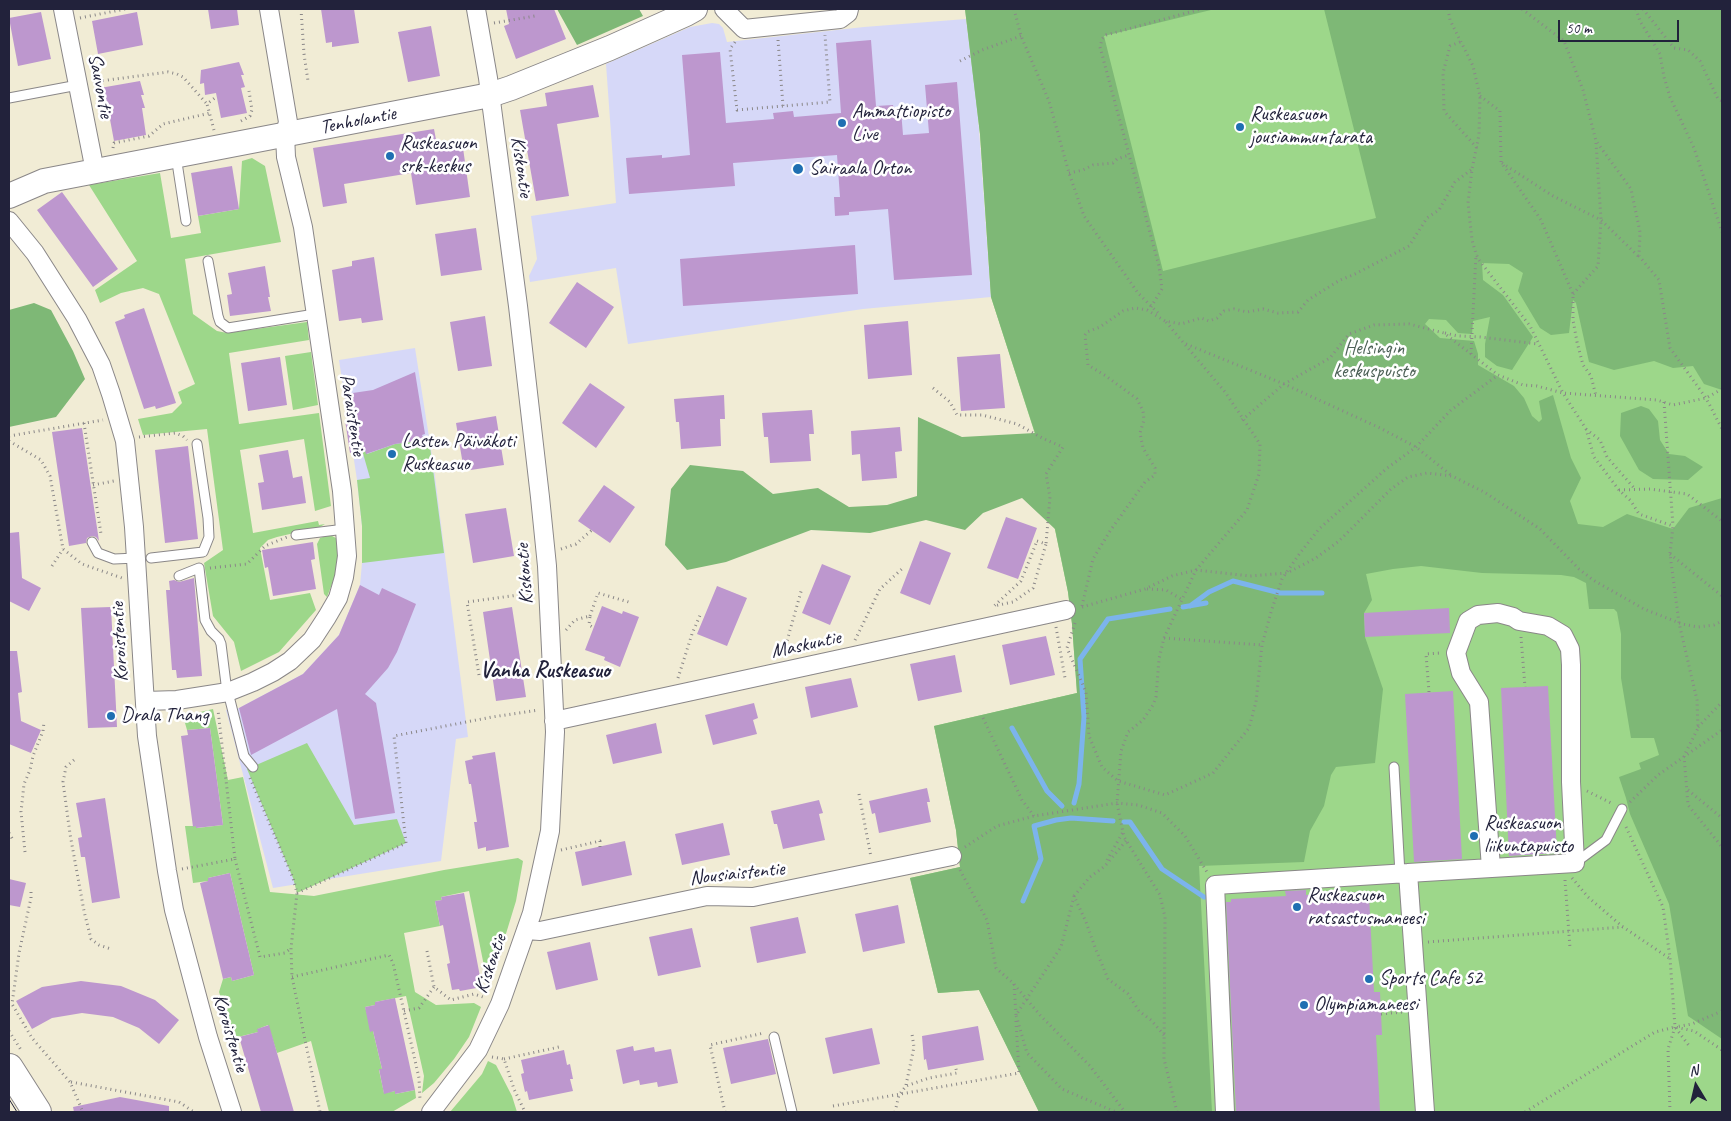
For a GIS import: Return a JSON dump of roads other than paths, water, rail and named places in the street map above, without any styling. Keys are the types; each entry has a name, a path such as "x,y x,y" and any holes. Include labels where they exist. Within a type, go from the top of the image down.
{"main road":[{"path":"9,1068 37,1112"}],"street":[{"name":"Paraistentie","path":"145,701 178,700 221,693 253,682 290,661 312,640 328,617 338,598 344,577 347,556 342,491 303,227 288,165 285,134 288,122 269,9"},
{"name":"Tenholantie","path":"9,196 44,180 490,95 610,48 695,9"},
{"path":"724,9 744,29 840,19 850,9"},
{"name":"Sauvontie","path":"65,14 96,171"},
{"name":"Kiskontie","path":"425,1106 478,1050 500,1004 532,913 550,831 555,732 548,715 551,634 546,552 518,306 490,95 477,17"},
{"name":"Koroistentie","path":"9,221 30,246 53,279 77,319 101,365 112,394 124,441 144,558 138,577 147,736 167,871 174,910 205,1028 232,1112"},
{"name":"Maskuntie","path":"548,715 676,695 1067,610"},
{"path":"1226,1112 1215,885 1491,868 1573,870 1570,650 1563,635 1548,626 1519,621 1513,617 1498,613 1478,615 1468,621 1456,652 1461,673 1479,702 1491,868"},
{"name":"Nousiaistentie","path":"526,930 540,931 707,896 753,897 952,856"},
{"path":"1404,873 1413,943 1425,1112"}],"lane":[{"path":"9,98 78,85"},
{"path":"176,156 186,221"},
{"path":"208,261 218,316 220,322 228,328 315,314"},
{"path":"92,542 98,553 114,558 144,558 203,552 209,537 208,518 197,444"},
{"path":"296,535 345,529"},
{"path":"178,576 200,568 205,620 211,632 219,639 221,644 221,693 244,756 253,767"},
{"path":"1394,767 1404,873"},
{"path":"1573,870 1606,840 1622,809"},
{"path":"774,1037 792,1112"}],"waterway":[{"path":"1190,606 1209,592 1233,581 1280,593 1322,593"},
{"path":"1183,607 1206,603"},
{"path":"1074,803 1079,784 1084,717 1080,659 1108,619 1170,609"},
{"path":"1012,728 1047,791 1062,806"},
{"path":"1023,901 1041,859 1034,826 1071,818 1113,821"},
{"path":"1124,822 1130,822 1162,869 1204,897"}],"tram line":[{"path":"9,1099 17,1112"}],"place":[{"name":"Ammattiopisto Live","path":"842,123"},
{"name":"Ruskeasuon jousiammuntarata","path":"1240,127"},
{"name":"Ruskeasuon srk-keskus","path":"390,156"},
{"name":"Sairaala Orton","path":"798,169"},
{"name":"Lasten Päiväkoti Ruskeasuo","path":"392,454"},
{"name":"Drala Thang","path":"111,716"},
{"name":"Ruskeasuon liikuntapuisto","path":"1474,836"},
{"name":"Ruskeasuon ratsastusmaneesi","path":"1297,907"},
{"name":"Sports Cafe 52","path":"1369,979"},
{"name":"Olympiamaneesi","path":"1304,1005"}],"district":[{"name":"Vanha Ruskeasuo","path":"545,671"}],"park label":[{"name":"Helsingin keskuspuisto","path":"1374,360"}]}
